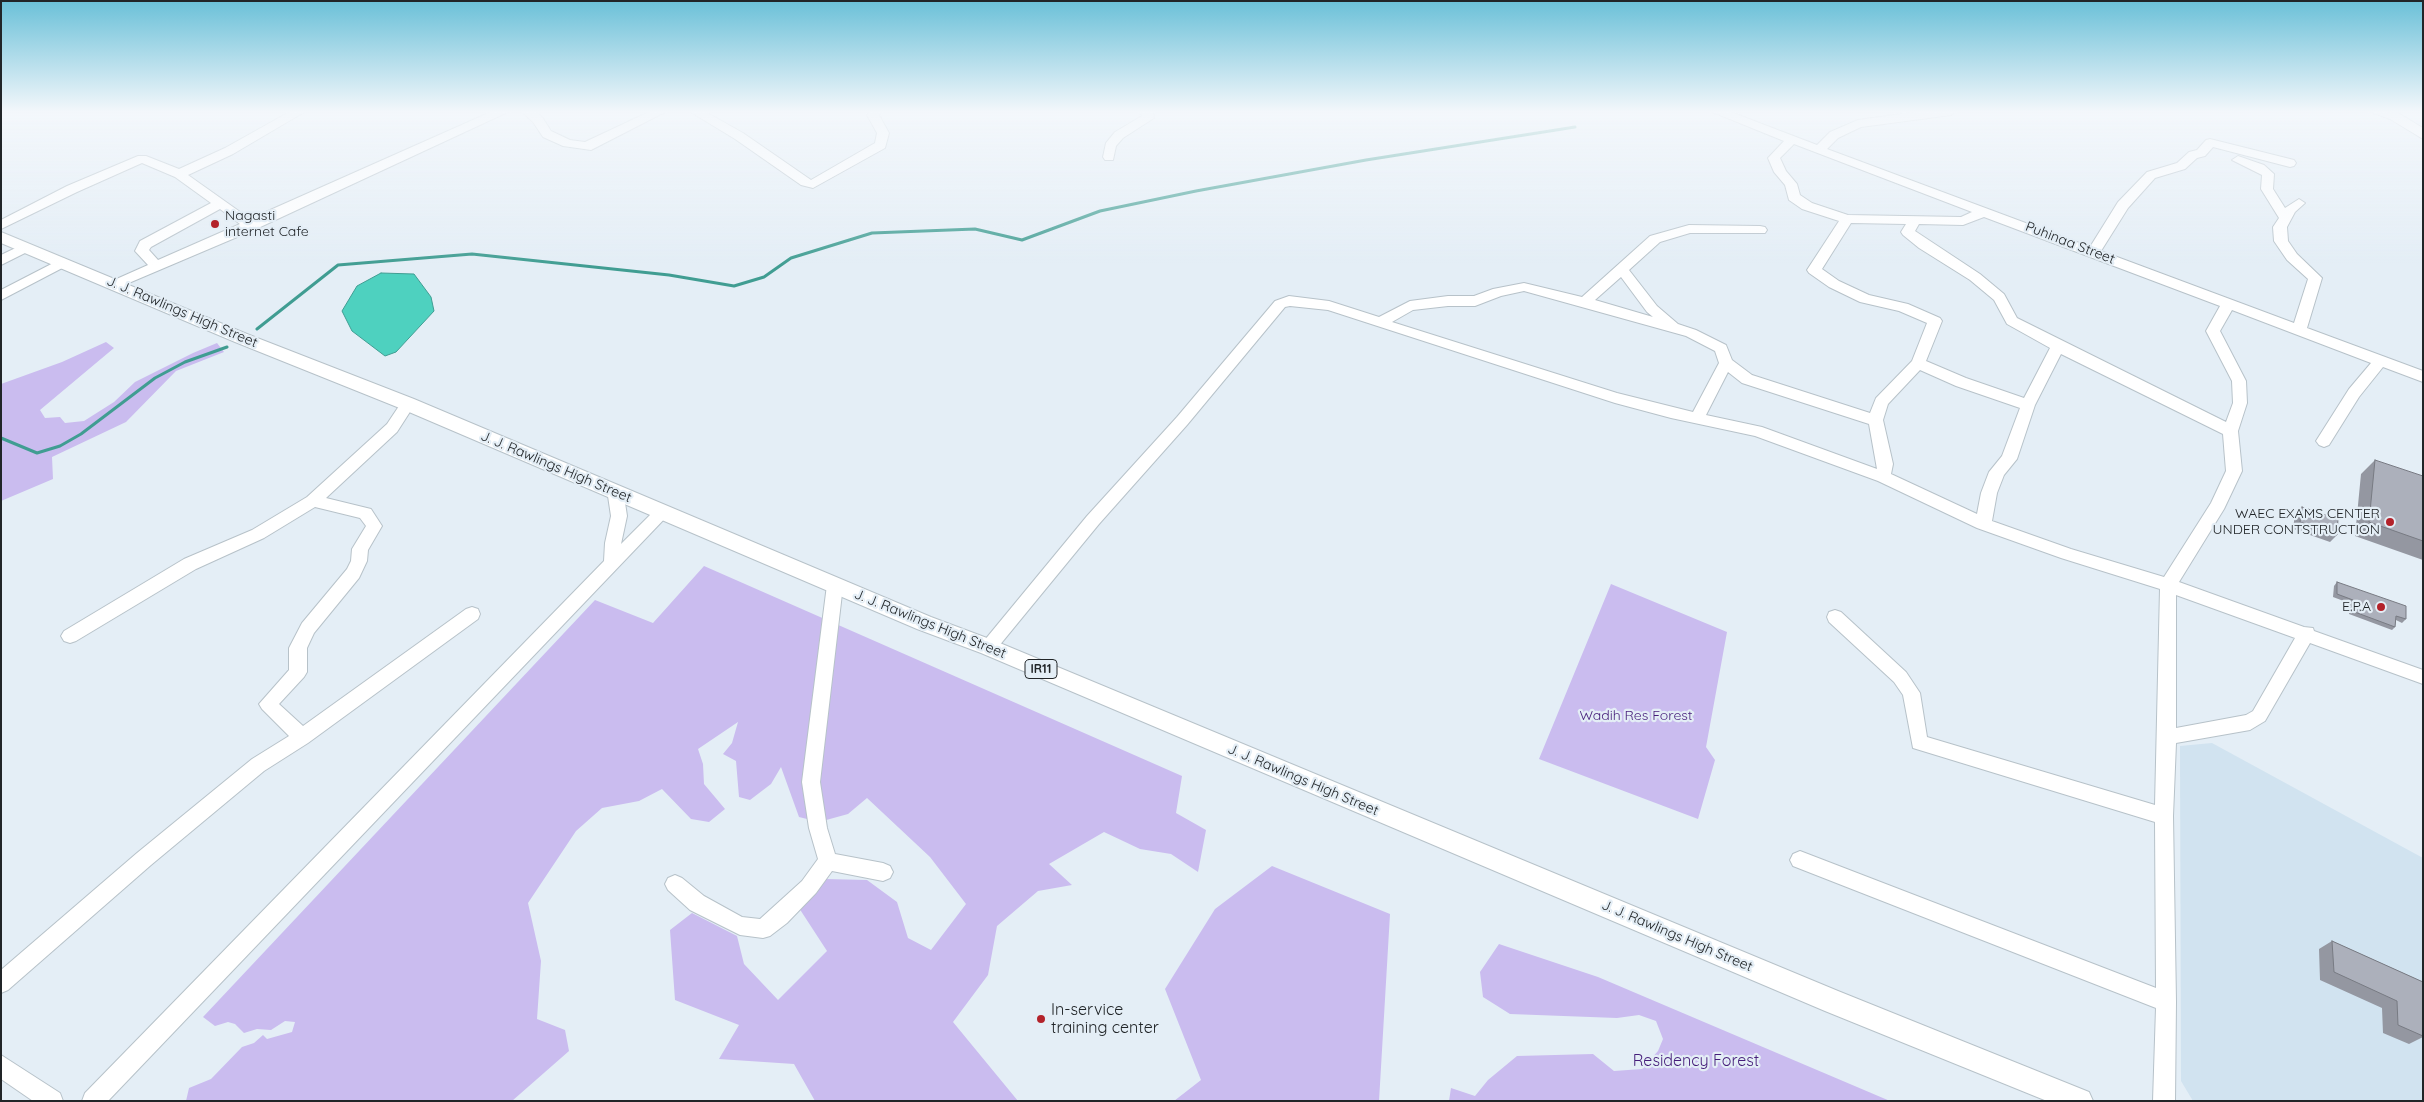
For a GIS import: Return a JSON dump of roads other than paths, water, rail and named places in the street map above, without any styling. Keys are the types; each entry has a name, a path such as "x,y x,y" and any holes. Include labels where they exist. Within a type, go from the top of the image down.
{"main road":[{"name":"J. J. Rawlings High Street","path":"1,237 117,284 235,336 408,404 835,585 988,647 1816,995 2080,1101"}],"street":[{"path":"1,225 72,189 131,162"},
{"path":"153,162 179,174 251,226"},
{"path":"179,174 204,162"},
{"path":"117,284 391,162"},
{"path":"777,162 806,182 813,184 851,162"},
{"path":"1776,162 1780,172 1790,184 1794,197 1807,206 1847,220 1963,220 1986,212"},
{"name":"Puhinaa Street","path":"1855,162 2423,377"},
{"path":"2093,252 2103,240 2110,224 2123,205 2151,175 2181,166 2185,162"},
{"path":"2243,162 2260,168 2268,174 2267,189 2285,218"},
{"path":"2299,203 2290,210 2280,227 2280,241 2292,257 2315,278 2304,310 2300,330"},
{"path":"157,267 142,251 145,244 220,204"},
{"path":"1915,219 1908,232 1918,241 1975,277 1999,297 2012,321 2058,346 2230,431"},
{"path":"1847,220 1814,270 1834,284 1865,299 1902,307 1935,321 1918,363 1881,402 1876,420 1886,464 1883,477"},
{"path":"1586,302 1655,239 1680,230 1760,230"},
{"path":"1,261 26,247"},
{"path":"1,296 63,262"},
{"path":"1622,270 1652,309 1676,330"},
{"path":"1381,322 1410,306 1448,301 1475,301 1498,292 1524,287 1586,302 1691,333 1721,348 1726,363 1747,379 1770,388 1876,420"},
{"path":"988,647 1093,520 1182,421 1280,304 1290,301 1329,306 1615,398 1757,431 1883,477 1983,524 2067,554 2168,585 2306,633 2423,677"},
{"path":"2164,1101 2166,1002 2164,816 2167,737 2168,585 2218,505 2234,471 2230,431 2240,403 2239,381 2213,330 2229,303"},
{"path":"1983,524 1989,493 1997,472 2009,459 2028,404 2058,346"},
{"path":"2324,441 2354,393 2380,361"},
{"path":"1698,418 1726,363"},
{"path":"1918,363 1961,382 2028,404"},
{"path":"70,636 190,564 258,534 313,502 392,428 408,404"},
{"path":"612,562 613,543 619,516 616,496 613,491"},
{"path":"302,737 268,704 298,672 298,648 308,628 353,573 359,561 360,549 374,526 365,513 313,502"},
{"path":"93,1101 612,562 663,512"},
{"path":"828,861 818,828 812,782 829,621 835,585"},
{"path":"1,983 258,765 302,737 472,614"},
{"path":"1835,617 1900,677 1911,694 1915,707 1919,742 2164,816"},
{"path":"2167,737 2250,722 2259,716 2306,633"},
{"path":"1800,860 2166,1002"},
{"path":"828,861 883,872"},
{"path":"675,884 697,903 740,926 763,929 780,916 809,887 828,861"},
{"path":"1,1066 52,1101"}],"waterway":[{"path":"257,329 338,265 472,254 669,275 734,286 764,277 791,258 872,233 975,229 1022,240 1100,211 1196,191 1353,162"},
{"path":"1,438 37,453 60,446 81,434 155,378 185,362 227,347"}],"place":[{"name":"Nagasti internet Cafe","path":"215,224"},
{"name":"WAEC EXAMS CENTER UNDER CONTSTRUCTION","path":"2390,522"},
{"name":"E.P.A","path":"2381,607"},
{"name":"In-service training center","path":"1041,1019"}],"park label":[{"name":"Wadih Res Forest","path":"1636,716"},
{"name":"Residency Forest","path":"1696,1061"}]}
